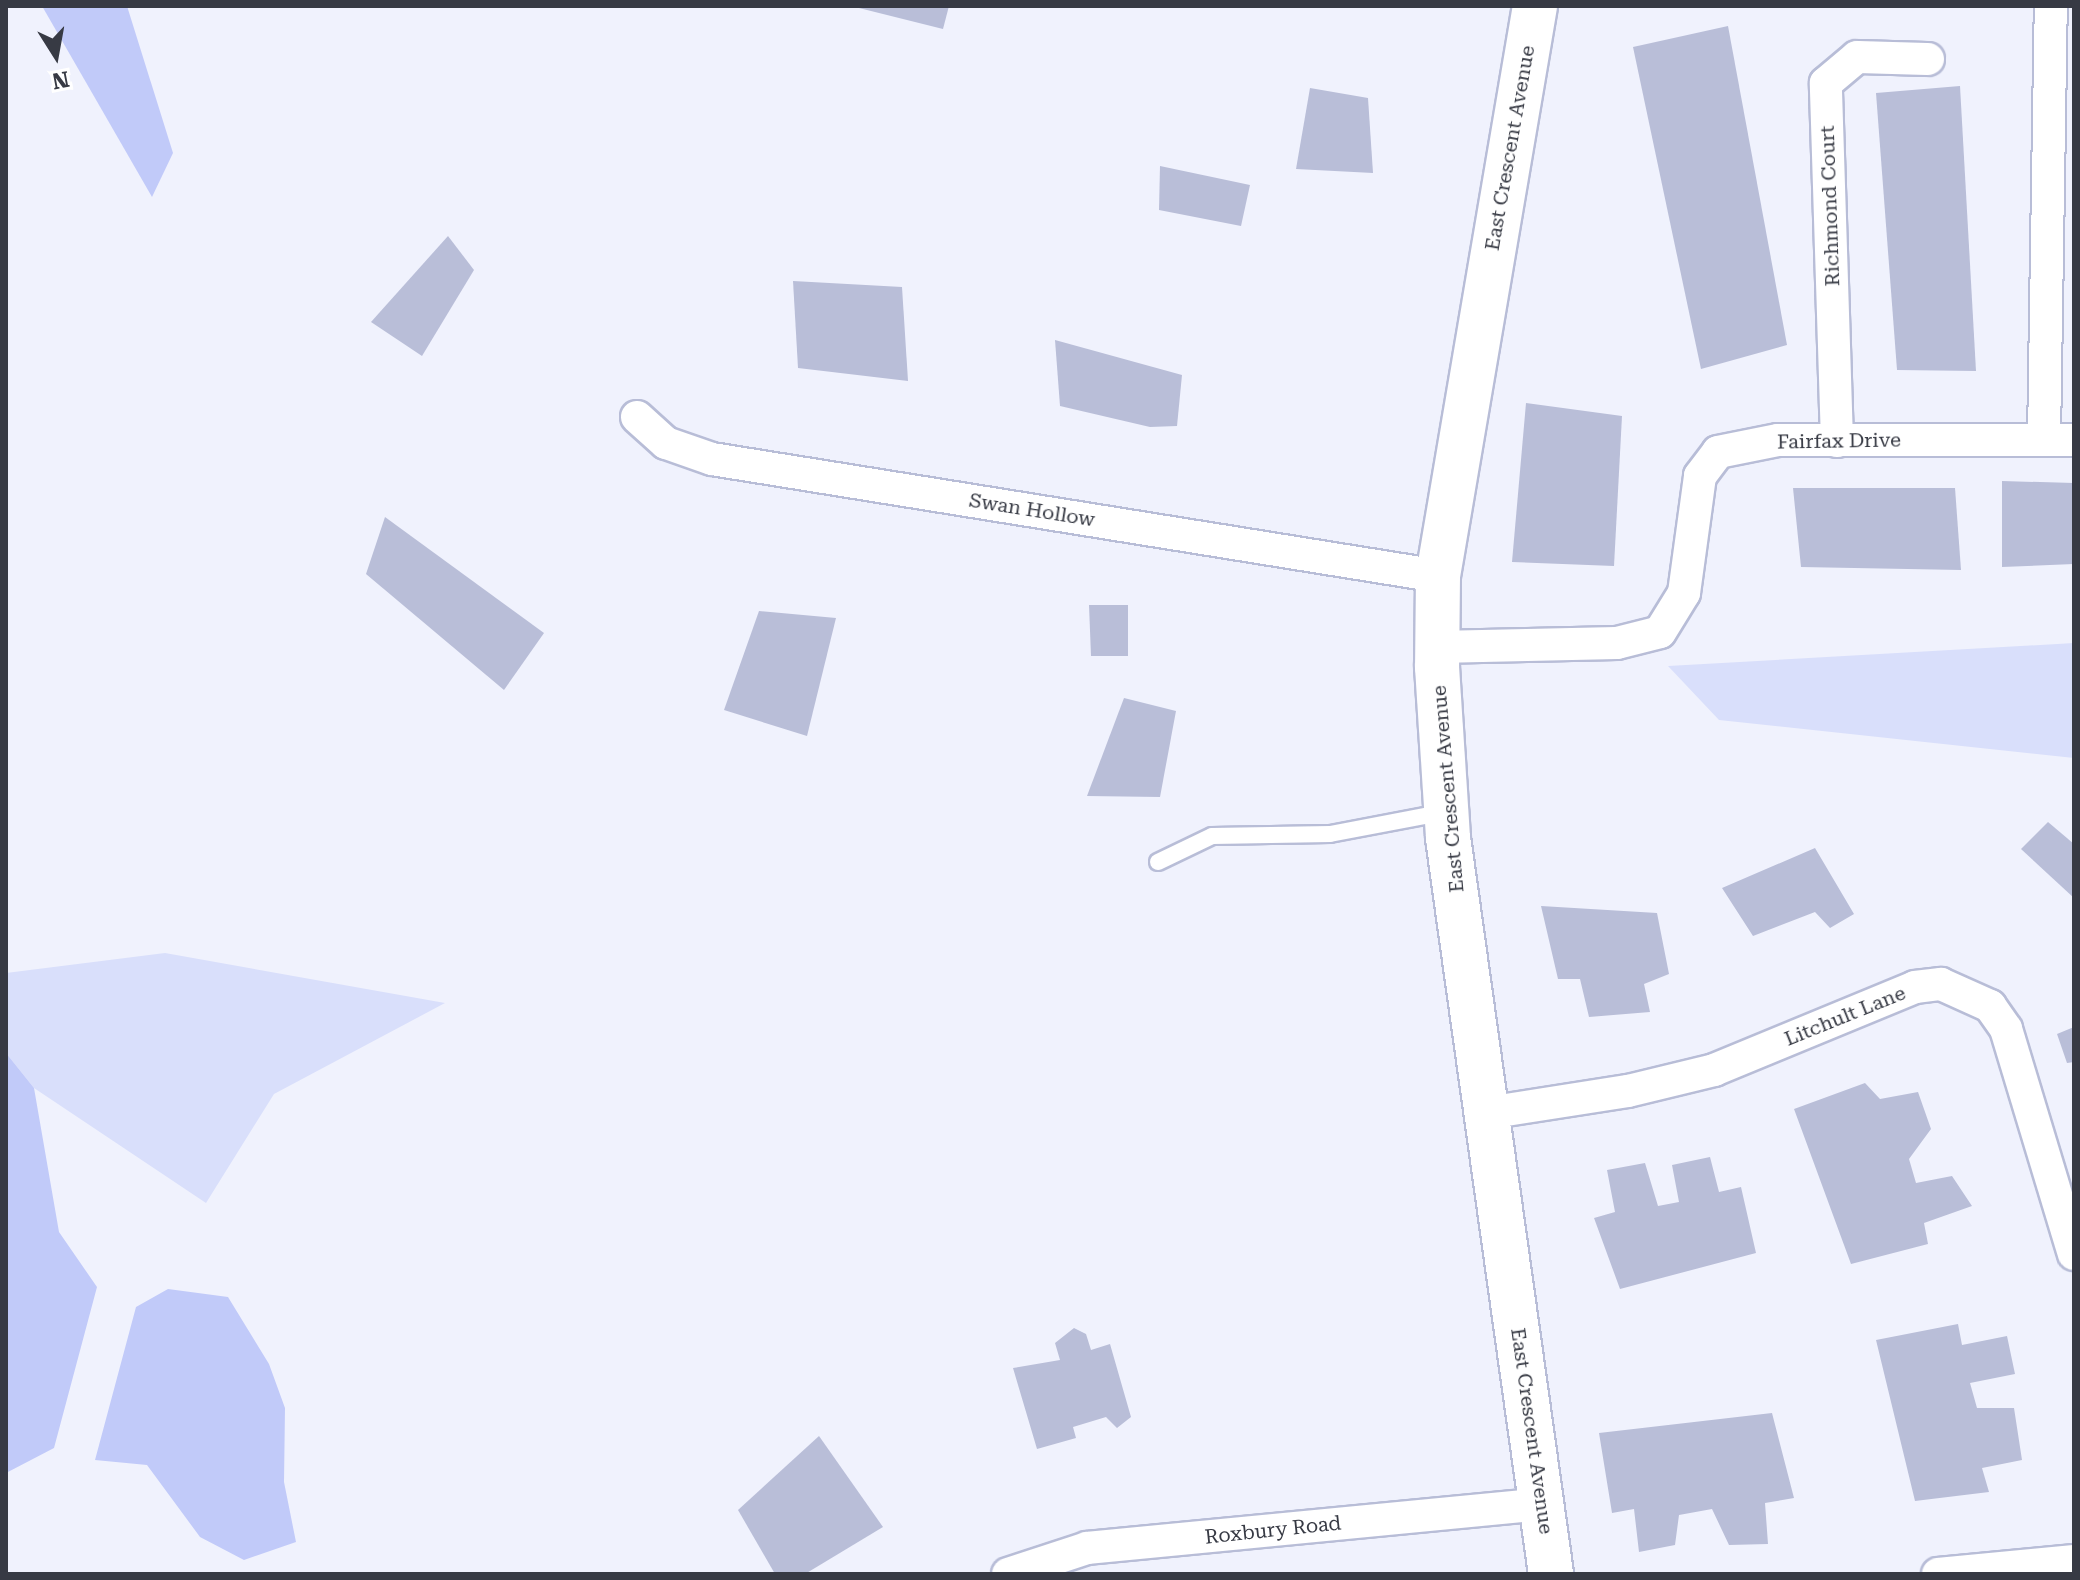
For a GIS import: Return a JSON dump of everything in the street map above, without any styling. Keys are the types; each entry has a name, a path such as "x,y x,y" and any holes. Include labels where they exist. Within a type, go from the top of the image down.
{"street":[{"name":"East Crescent Avenue","path":"1535,6 1438,576 1437,647 1446,812 1551,1574"},
{"name":"Fairfax Drive","path":"1437,647 1617,643 1660,632 1684,593 1700,476 1718,452 1778,440 2059,440 2051,6"},
{"name":"Richmond Court","path":"1837,441 1826,83 1857,57 1928,59"},
{"name":"Swan Hollow","path":"637,417 666,443 712,459 1438,576"},
{"name":"Litchult Lane","path":"1487,1113 1628,1091 1714,1070 1915,987 1941,984 1990,1006 2006,1029 2074,1254"},
{"name":"Roxbury Road","path":"1008,1574 1087,1548 1542,1504"},
{"path":"1938,1574 2074,1561"}],"lane":[{"path":"1158,862 1212,836 1330,834 1446,812"}],"shaded area":[{"path":"2074,643 2074,758 1719,720 1668,666"},
{"path":"165,953 445,1003 274,1094 206,1203 34,1088 6,1053 6,973"}],"water":[{"path":"42,6 127,6 173,153 152,197"},
{"path":"6,1053 34,1088 59,1232 97,1287 54,1448 6,1473"},
{"path":"168,1289 228,1297 269,1364 285,1408 284,1482 296,1542 244,1560 200,1537 147,1465 95,1460 136,1307"}],"building":[{"path":"851,6 949,6 943,29"},
{"path":"1728,26 1787,345 1701,369 1633,47"},
{"path":"1960,86 1976,371 1897,370 1876,93"},
{"path":"1310,88 1368,98 1373,173 1296,169"},
{"path":"1160,166 1250,185 1241,226 1159,210"},
{"path":"448,236 474,270 422,356 371,322"},
{"path":"793,281 902,287 908,381 798,368"},
{"path":"1055,340 1182,375 1177,426 1150,427 1060,406"},
{"path":"1526,403 1622,416 1614,566 1512,562"},
{"path":"2002,481 2074,483 2074,564 2002,567"},
{"path":"1793,488 1955,488 1961,570 1801,567"},
{"path":"385,517 544,633 504,690 366,574"},
{"path":"1089,605 1128,605 1128,656 1091,656"},
{"path":"759,611 836,618 807,736 724,710"},
{"path":"1124,698 1176,711 1160,797 1087,796"},
{"path":"2048,822 2074,844 2074,898 2021,849"},
{"path":"1815,848 1854,914 1830,928 1815,912 1753,936 1722,888"},
{"path":"1541,906 1657,913 1669,974 1644,984 1650,1012 1589,1017 1580,979 1558,979"},
{"path":"2074,1027 2074,1062 2067,1063 2057,1034"},
{"path":"1865,1083 1880,1099 1918,1092 1931,1129 1909,1159 1916,1183 1952,1176 1972,1206 1924,1223 1928,1244 1851,1264 1794,1109"},
{"path":"1710,1157 1719,1192 1741,1187 1756,1253 1620,1289 1594,1218 1615,1212 1607,1170 1645,1163 1658,1206 1679,1202 1672,1165"},
{"path":"1958,1324 1962,1345 2007,1336 2015,1374 1970,1383 1977,1408 2014,1408 2022,1460 1982,1468 1989,1492 1915,1501 1876,1340"},
{"path":"1074,1328 1086,1334 1091,1350 1110,1344 1131,1417 1117,1428 1106,1417 1073,1427 1076,1438 1037,1449 1013,1368 1060,1360 1055,1343"},
{"path":"1772,1413 1794,1498 1765,1503 1768,1544 1729,1545 1712,1509 1679,1515 1675,1545 1639,1552 1634,1509 1612,1513 1599,1433"},
{"path":"819,1436 883,1527 805,1574 775,1574 738,1510"}]}
